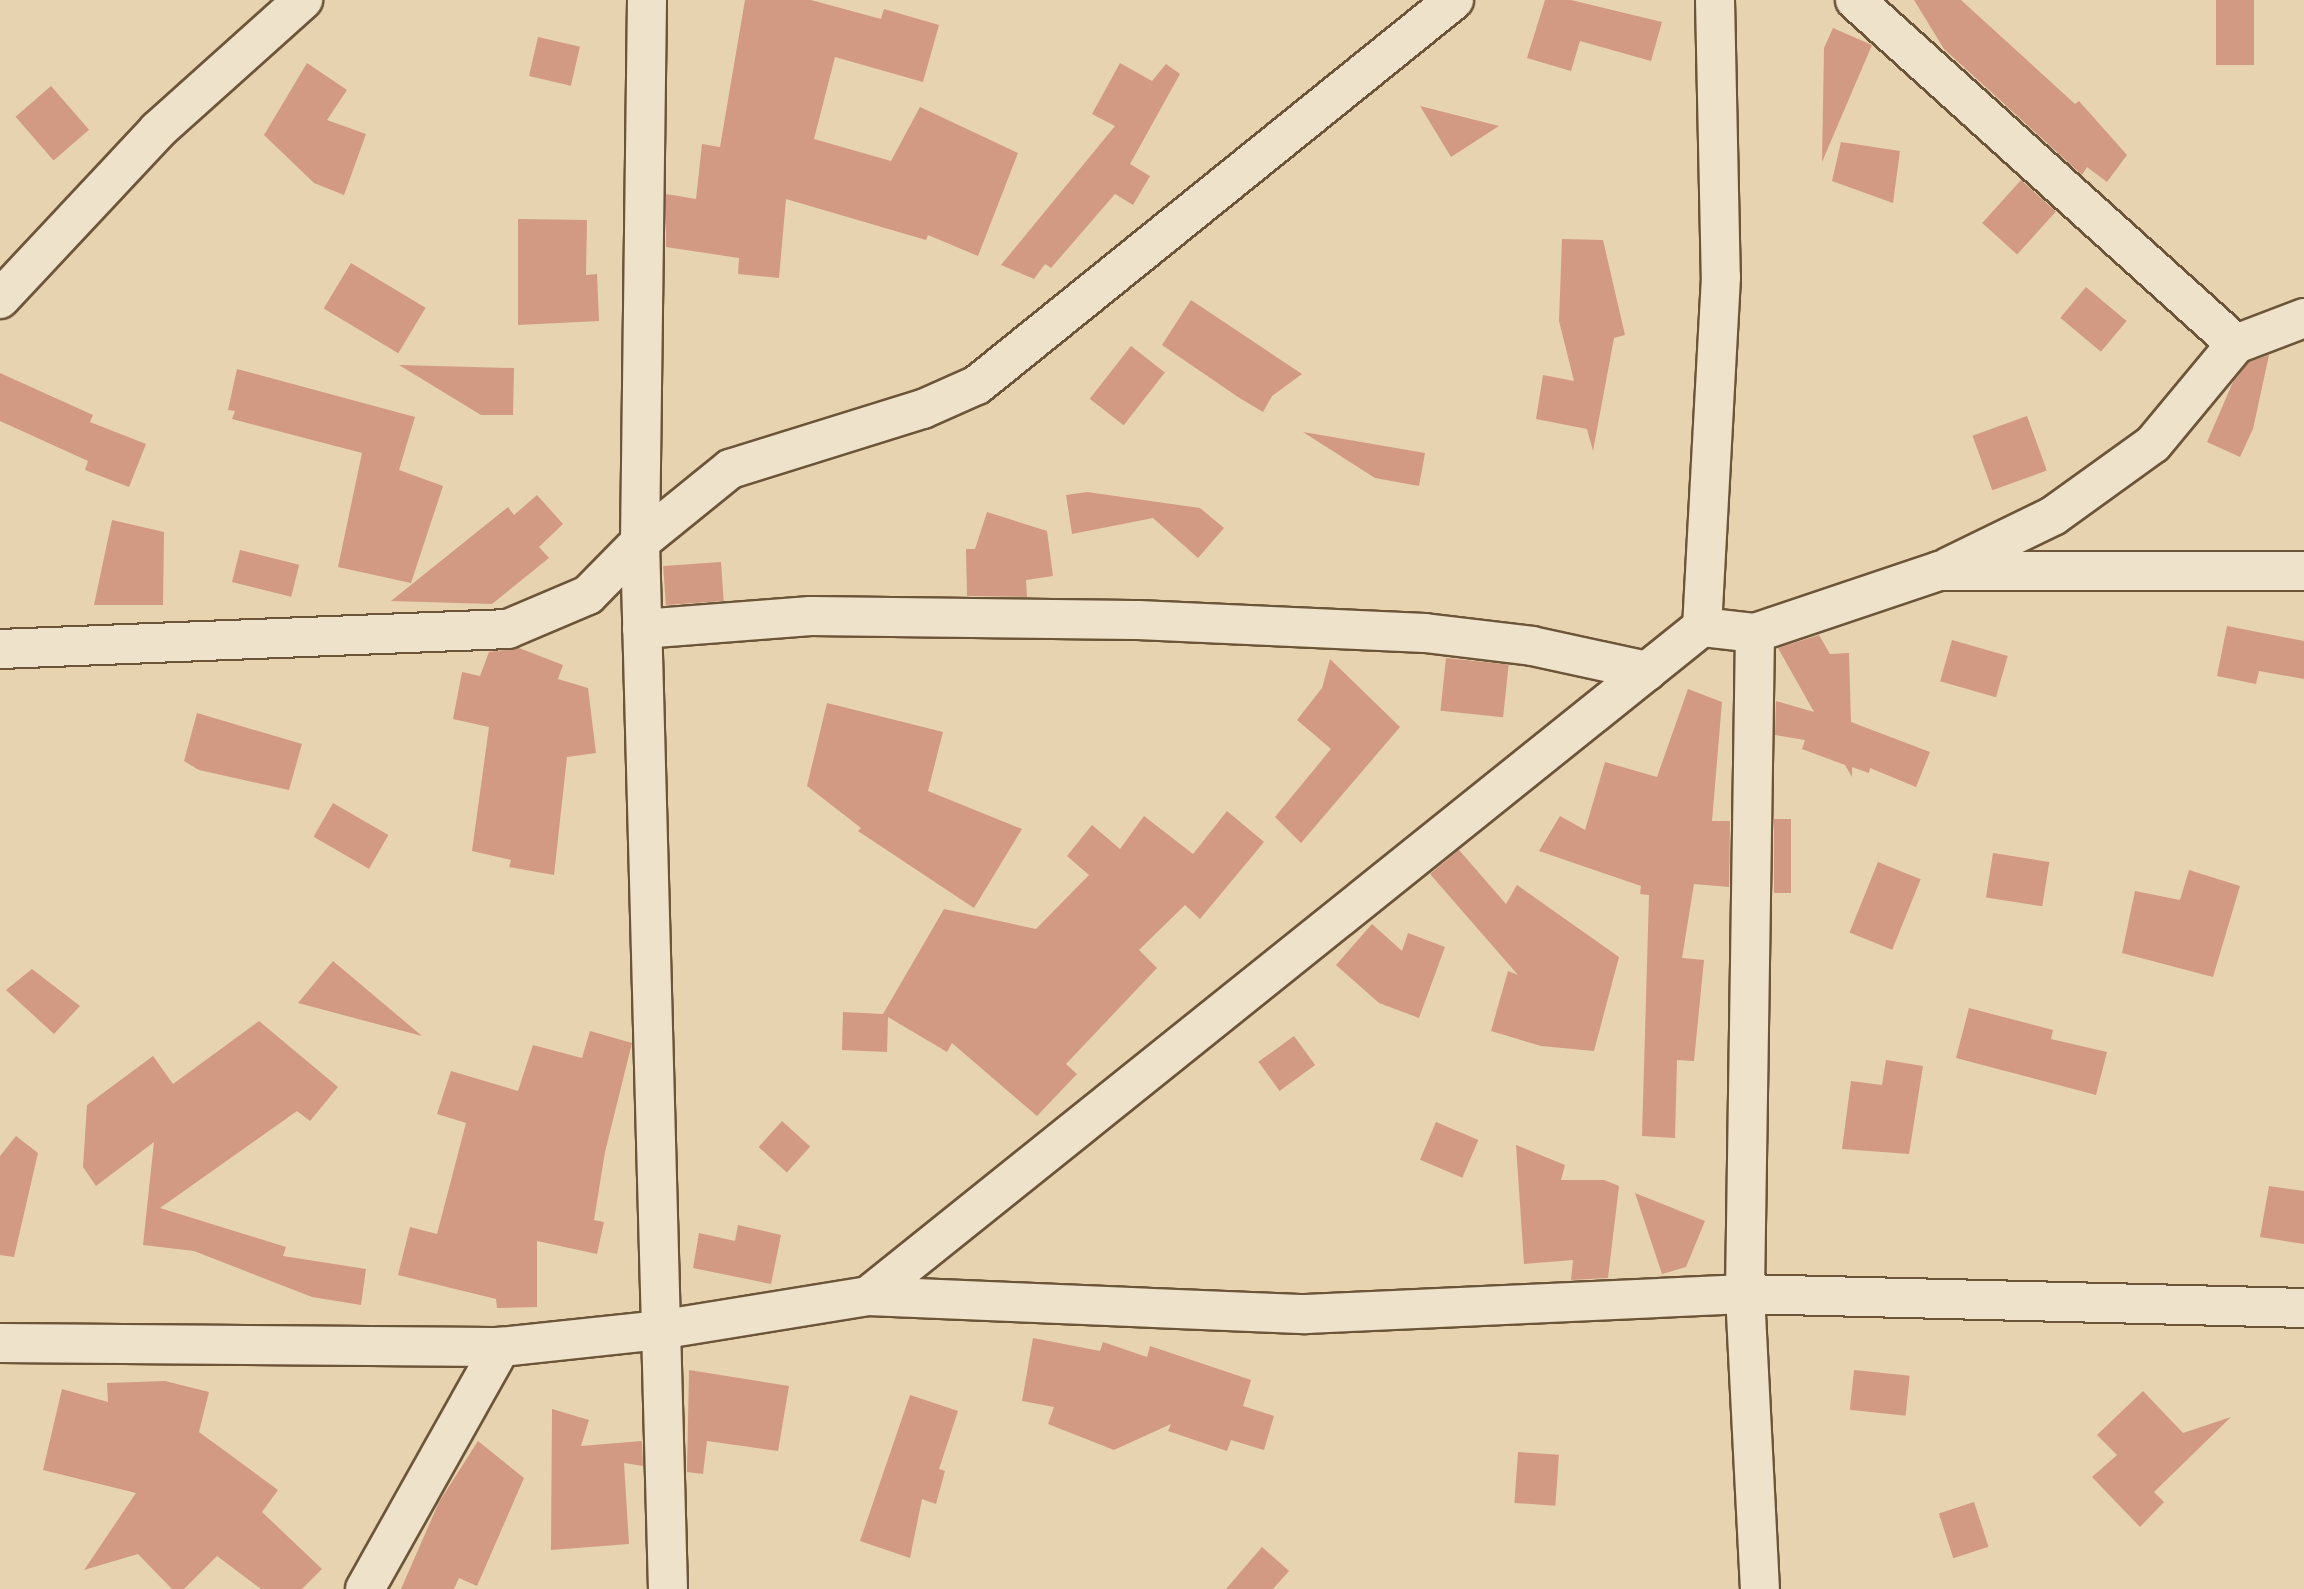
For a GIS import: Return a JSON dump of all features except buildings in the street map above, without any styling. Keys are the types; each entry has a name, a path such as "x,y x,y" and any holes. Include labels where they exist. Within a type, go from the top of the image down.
{"street":[{"path":"0,299 158,131 303,0"},
{"path":"646,0 640,542 668,1589"},
{"path":"0,649 508,629 588,595 640,542 730,469 923,409 977,385 1454,0"},
{"path":"1702,627 1721,277 1715,0"},
{"path":"1855,0 2236,344"},
{"path":"868,1296 1702,627 1755,633 1939,571 2053,516 2153,444 2236,344 2304,318"},
{"path":"1939,571 2304,571"},
{"path":"642,629 811,616 1152,620 1425,633 1532,646 1647,671"},
{"path":"1755,633 1745,1294 1760,1589"},
{"path":"0,1343 501,1347 659,1330 868,1296 1306,1314 1745,1294 2304,1308"},
{"path":"365,1589 501,1347"}]}
